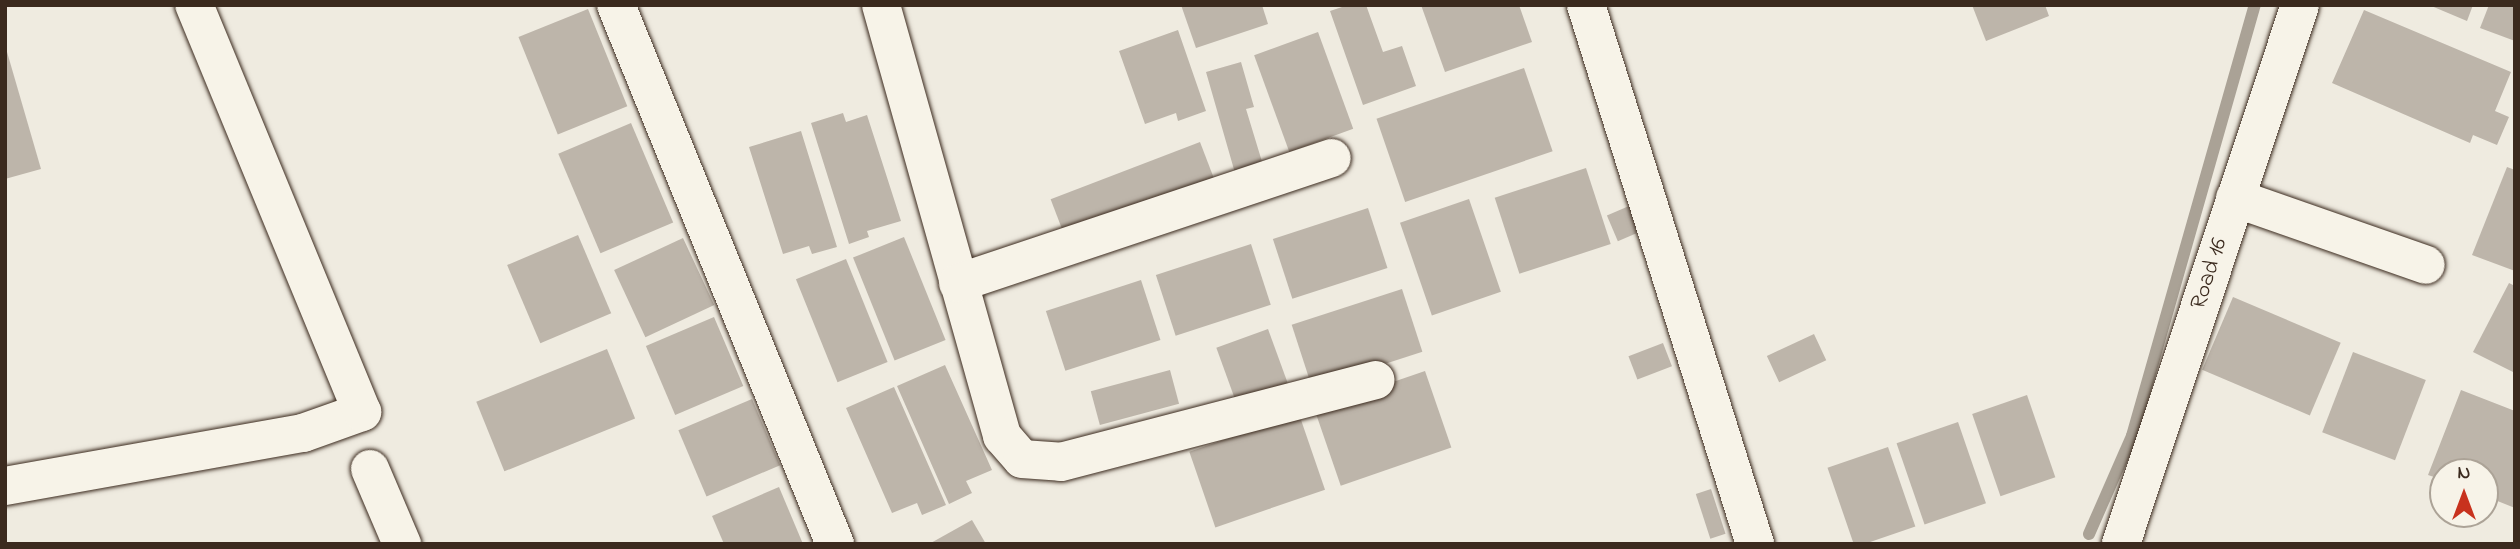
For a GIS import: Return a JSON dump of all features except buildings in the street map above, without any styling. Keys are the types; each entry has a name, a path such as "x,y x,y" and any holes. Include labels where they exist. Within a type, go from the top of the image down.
{"street":[{"path":"5,486 303,433 362,412 194,5"},
{"path":"616,5 835,544"},
{"path":"881,5 1002,436 1022,459 1061,462 1376,380"},
{"path":"1586,5 1755,544"},
{"name":"Road 16","path":"2121,544 2300,5"},
{"path":"958,283 1332,158"},
{"path":"2235,198 2426,265"},
{"path":"370,469 402,544"}],"waterway":[{"path":"2089,534 2132,436 2255,5"}]}
